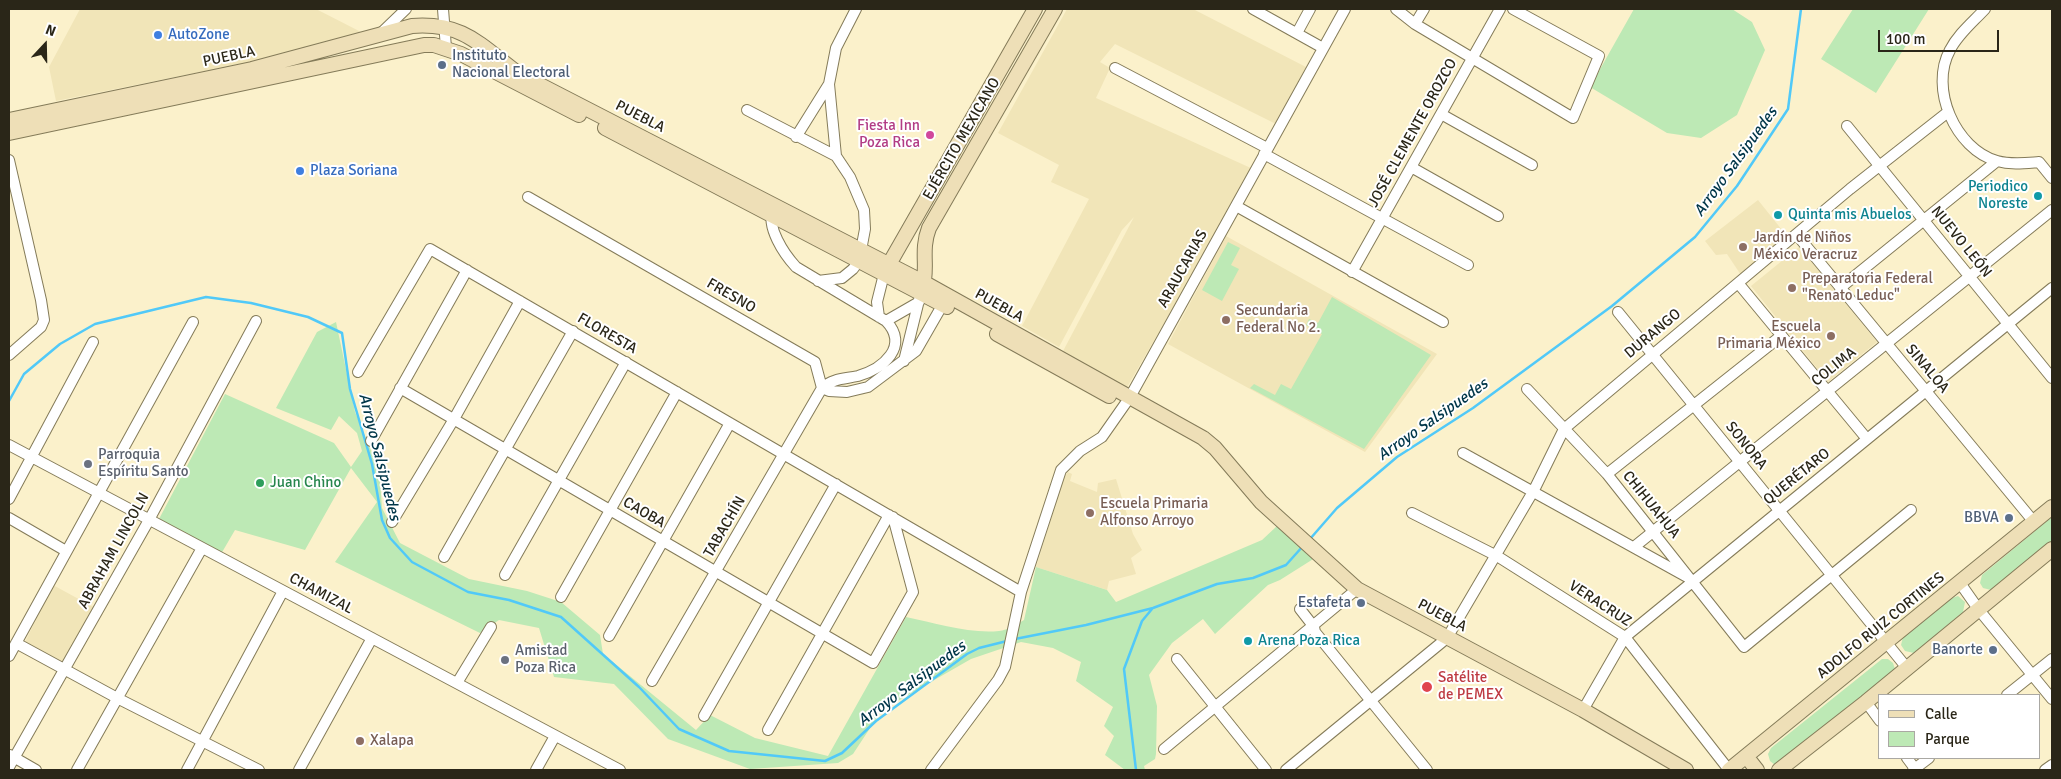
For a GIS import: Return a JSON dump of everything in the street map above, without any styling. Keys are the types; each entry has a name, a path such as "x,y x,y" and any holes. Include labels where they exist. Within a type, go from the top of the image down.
{"main road":[{"name":"EJÉRCITO MEXICANO","path":"886,270 912,229 1035,9"},
{"name":"EJÉRCITO MEXICANO","path":"922,292 924,242 929,228 1055,9"},
{"name":"PUEBLA","path":"9,120 252,70 412,26 429,25 469,35 520,74 886,270 942,304 1127,401 1203,438 1216,448 1261,502 1353,585 1447,638 1583,710 1686,770"},
{"name":"PUEBLA","path":"9,133 424,45 446,48 772,210"},
{"path":"1014,46 1028,55"},
{"path":"912,229 924,242"},
{"name":"PUEBLA","path":"922,292 1127,401"},
{"name":"ADOLFO RUIZ CORTINES","path":"1729,770 2052,507"},
{"path":"1779,770 1908,668 2052,549"},
{"path":"1746,756 1758,770"}],"street":[{"path":"378,36 406,9"},
{"path":"442,9 446,28 446,48"},
{"path":"818,282 842,278 853,269 860,256 865,229 864,210 850,177 836,156 829,84 836,48 856,9"},
{"path":"1253,9 1323,48"},
{"path":"1297,33 1310,9"},
{"name":"ARAUCARIAS","path":"931,770 998,680 1005,667 1020,592 1061,470 1080,451 1102,437 1127,401 1345,9"},
{"path":"1396,9 1415,24 1574,118 1599,56 1513,9"},
{"path":"1415,24 1424,9"},
{"name":"JOSÉ CLEMENTE OROZCO","path":"1352,272 1500,9"},
{"path":"1985,9 1964,29 1950,50 1943,70 1943,90 1948,112 1958,131 1984,155 1997,161 2019,164 2040,162 2052,178"},
{"path":"1115,68 1468,265"},
{"path":"796,137 829,84"},
{"path":"746,110 836,156"},
{"name":"DURANGO","path":"1286,770 1447,638 1497,556 1534,490 1564,429 1850,189 1881,167 1948,112"},
{"path":"1441,114 1532,165"},
{"name":"NUEVO LEÓN","path":"1847,126 2052,378"},
{"path":"9,160 42,300 44,320 41,327 9,355"},
{"path":"1840,288 1997,161"},
{"path":"1411,166 1498,216"},
{"name":"FRESNO","path":"528,197 815,362 822,388"},
{"path":"1236,206 1443,322"},
{"path":"772,210 772,228 788,258 796,267 818,282 883,319 897,337 896,346 886,360 870,371 829,381 822,388 829,391 847,392 868,387 916,351 942,304"},
{"name":"COLIMA","path":"1634,547 2052,210"},
{"name":"SINALOA","path":"1797,235 2034,522"},
{"name":"FLORESTA","path":"358,372 430,249 1020,592"},
{"path":"371,442 467,270"},
{"path":"883,319 878,294 886,270"},
{"path":"1738,283 1867,439"},
{"name":"QUERÉTARO","path":"1583,710 1625,637 2052,288"},
{"path":"883,319 922,292"},
{"path":"904,360 922,292"},
{"path":"392,522 454,420 520,301"},
{"name":"SONORA","path":"1618,312 1908,668"},
{"name":"ABRAHAM LINCOLN","path":"10,760 150,520 256,321"},
{"path":"9,656 193,322"},
{"path":"444,556 573,332"},
{"path":"1607,474 1781,336"},
{"path":"9,498 93,342"},
{"path":"505,575 626,362"},
{"name":"CAOBA","path":"400,388 873,663 913,592 891,516"},
{"name":"TABACHÍN","path":"652,681 822,388"},
{"name":"CHIHUAHUA","path":"1527,389 1607,474 1694,581 1744,647 1832,574"},
{"path":"561,597 677,392"},
{"path":"609,636 730,423"},
{"name":"CHAMIZAL","path":"9,445 620,770"},
{"path":"1463,453 1534,490 1694,581"},
{"path":"704,716 836,484"},
{"path":"1832,574 1911,510"},
{"name":"VERACRUZ","path":"1412,513 1497,556 1625,637 1729,770"},
{"path":"768,730 822,633 891,516"},
{"path":"9,518 66,551"},
{"path":"78,770 202,548"},
{"path":"1960,583 1979,610 2052,699"},
{"path":"1164,749 1314,626 1353,585"},
{"path":"187,770 283,591"},
{"path":"1300,609 1314,626 1315,632 1427,770"},
{"path":"457,684 490,627"},
{"path":"299,770 372,638"},
{"path":"16,643 119,699 259,770"},
{"path":"1177,659 1266,770"},
{"path":"2008,694 2052,659"},
{"path":"1866,702 1878,718"},
{"path":"536,770 555,736"},
{"path":"1908,759 1915,770 1928,759"},
{"path":"10,760 36,770"},
{"path":"2046,770 2052,765"}],"shaded area":[{"path":"80,9 316,9 363,33 359,40 56,101 49,67"},
{"path":"1067,9 1193,9 1306,67 1276,124 1115,44 1100,62 1110,68 1096,98 1253,169 1126,389 1062,353 1134,217 1122,230 1059,347 1022,326 1089,199 1051,182 1059,165 998,133"},
{"name":"Jardín de Niños México Veracruz","path":"1758,200 1786,235 1747,284 1727,254 1716,255 1705,241"},
{"path":"1226,236 1437,354 1365,452 1168,344"},
{"path":"1799,247 1877,342 1828,382 1751,286"},
{"name":"Escuela Primaria Alfonso Arroyo","path":"1068,472 1072,474 1070,481 1097,492 1098,483 1116,479 1133,534 1142,550 1131,558 1136,574 1109,581 1107,590 1036,567 1064,477"},
{"path":"53,585 97,609 63,664 24,644"}],"green space":[{"path":"1634,9 1732,9 1752,22 1765,50 1737,115 1701,138 1667,133 1590,87"},
{"path":"1853,9 1929,9 1876,93 1821,59"},
{"path":"1228,242 1240,248 1231,265 1239,269 1222,301 1202,290"},
{"path":"1332,297 1431,355 1364,449 1250,388 1254,384 1275,395 1281,384 1291,389 1322,334 1306,325 1309,319 1318,323"},
{"path":"336,322 355,412 372,453 380,480 382,508 400,543 469,579 527,591 561,602 600,635 603,654 696,730 710,715 755,738 828,756 906,617 976,631 999,631 1009,628 1024,620 1036,567 1107,590 1116,602 1262,540 1277,526 1318,556 1280,580 1268,585 1215,634 1203,619 1172,643 1149,675 1157,706 1156,754 1155,759 1144,766 1145,770 1125,770 1105,755 1114,736 1104,726 1113,707 1076,681 1081,662 1053,648 1021,642 971,659 882,710 853,754 838,763 750,769 668,739 614,684 554,677 539,628 499,620 480,633 335,562 377,502 351,468 305,550 235,530 221,554 159,519 225,394 334,443 351,467 362,451 357,433 339,416 331,430 276,408 317,332"},
{"path":"2052,517 2052,541 1991,590 1983,588 1980,583 1982,575"},
{"path":"1958,596 1965,602 1963,612 1914,653 1905,651 1901,645 1903,637 1952,598"},
{"path":"1882,659 1888,659 1893,663 1896,672 1775,765 1770,761 1768,754 1771,748"}],"waterway":[{"name":"Arroyo Salsipuedes","path":"1310,539 1337,508 1397,457 1473,408 1612,306 1695,237 1737,186 1788,109 1801,9"},
{"name":"Arroyo Salsipuedes","path":"9,401 24,374 60,344 95,324 206,297 251,303 308,317 342,333 350,389 372,464 382,520 390,538 412,562 468,592 509,600 561,617 639,687 679,729 729,751 825,761 842,753 876,721 967,654 979,648 1007,641"},
{"name":"Arroyo Salsipuedes","path":"1015,639 1086,625 1153,608 1217,584 1253,578 1286,565 1303,546"},
{"path":"1136,770 1124,669 1142,621 1152,609"}],"place":[{"name":"AutoZone","path":"158,35"},
{"name":"Instituto Nacional Electoral","path":"442,65"},
{"name":"Fiesta Inn Poza Rica","path":"930,135"},
{"name":"Plaza Soriana","path":"300,171"},
{"name":"Periodico Noreste","path":"2038,196"},
{"name":"Quinta mis Abuelos","path":"1778,215"},
{"name":"Jardín de Niños México Veracruz","path":"1743,247"},
{"name":"Preparatoria Federal \"Renato Leduc\"","path":"1792,288"},
{"name":"Secundaria Federal No 2.","path":"1226,320"},
{"name":"Escuela Primaria México","path":"1831,336"},
{"name":"Parroquia Espíritu Santo","path":"88,464"},
{"name":"Juan Chino","path":"260,483"},
{"name":"Escuela Primaria Alfonso Arroyo","path":"1090,513"},
{"name":"BBVA","path":"2009,518"},
{"name":"Estafeta","path":"1361,603"},
{"name":"Arena Poza Rica","path":"1248,641"},
{"name":"Banorte","path":"1993,650"},
{"name":"Amistad Poza Rica","path":"505,660"},
{"name":"Satélite de PEMEX","path":"1427,687"},
{"name":"Xalapa","path":"360,741"}]}
